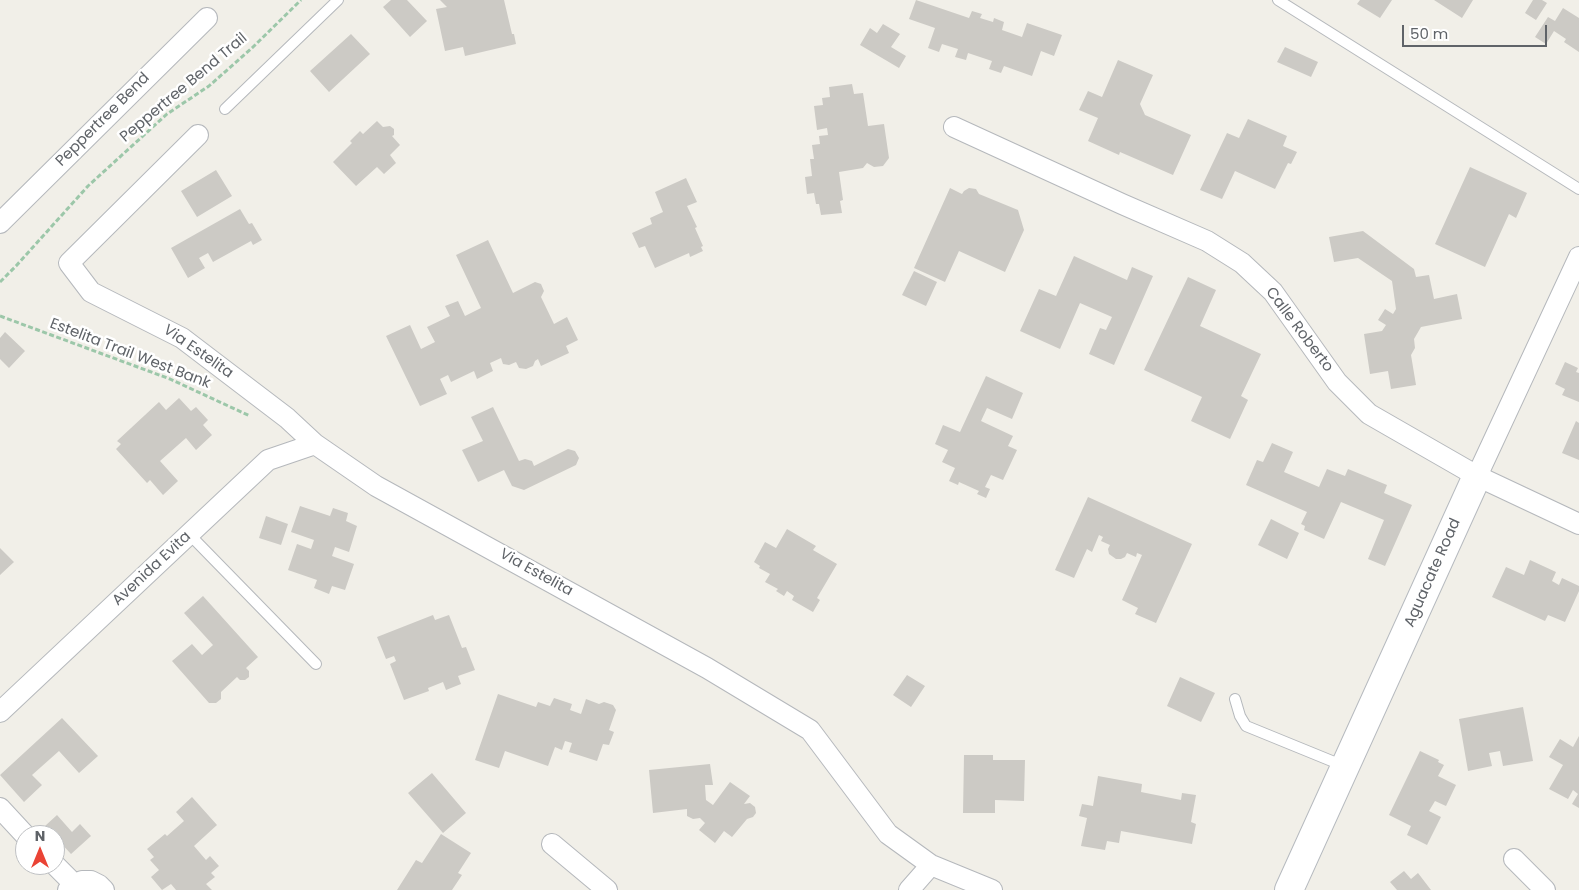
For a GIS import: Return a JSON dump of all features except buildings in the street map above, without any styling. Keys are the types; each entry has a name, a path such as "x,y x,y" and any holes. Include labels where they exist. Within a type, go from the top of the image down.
{"street":[{"name":"Peppertree Bend","path":"0,223 207,18"},
{"name":"Calle Roberto","path":"954,127 1207,241 1242,264 1273,292 1337,382 1369,414 1477,476 1579,524"},
{"name":"Via Estelita","path":"198,135 69,262 91,292 182,338 288,418 315,444 376,486 708,668 810,730 888,834 931,865 992,890"},
{"name":"Aguacate Road","path":"1289,890 1477,476 1579,257"},
{"name":"Avenida Evita","path":"0,712 268,460 315,444"},
{"path":"0,808 16,825"},
{"path":"552,844 607,890"},
{"path":"1514,859 1545,890"},
{"path":"909,890 931,865"},
{"path":"62,875 71,887 82,881 91,881 104,890"}],"lane":[{"path":"225,109 338,0"},
{"path":"1278,0 1579,189"},
{"path":"189,534 316,664"},
{"path":"1235,699 1240,716 1246,726 1345,766"}],"path":[{"name":"Peppertree Bend Trail","path":"0,282 88,186 167,114 209,86 252,48 301,0"},
{"name":"Estelita Trail West Bank","path":"0,316 170,379 255,418"}]}
